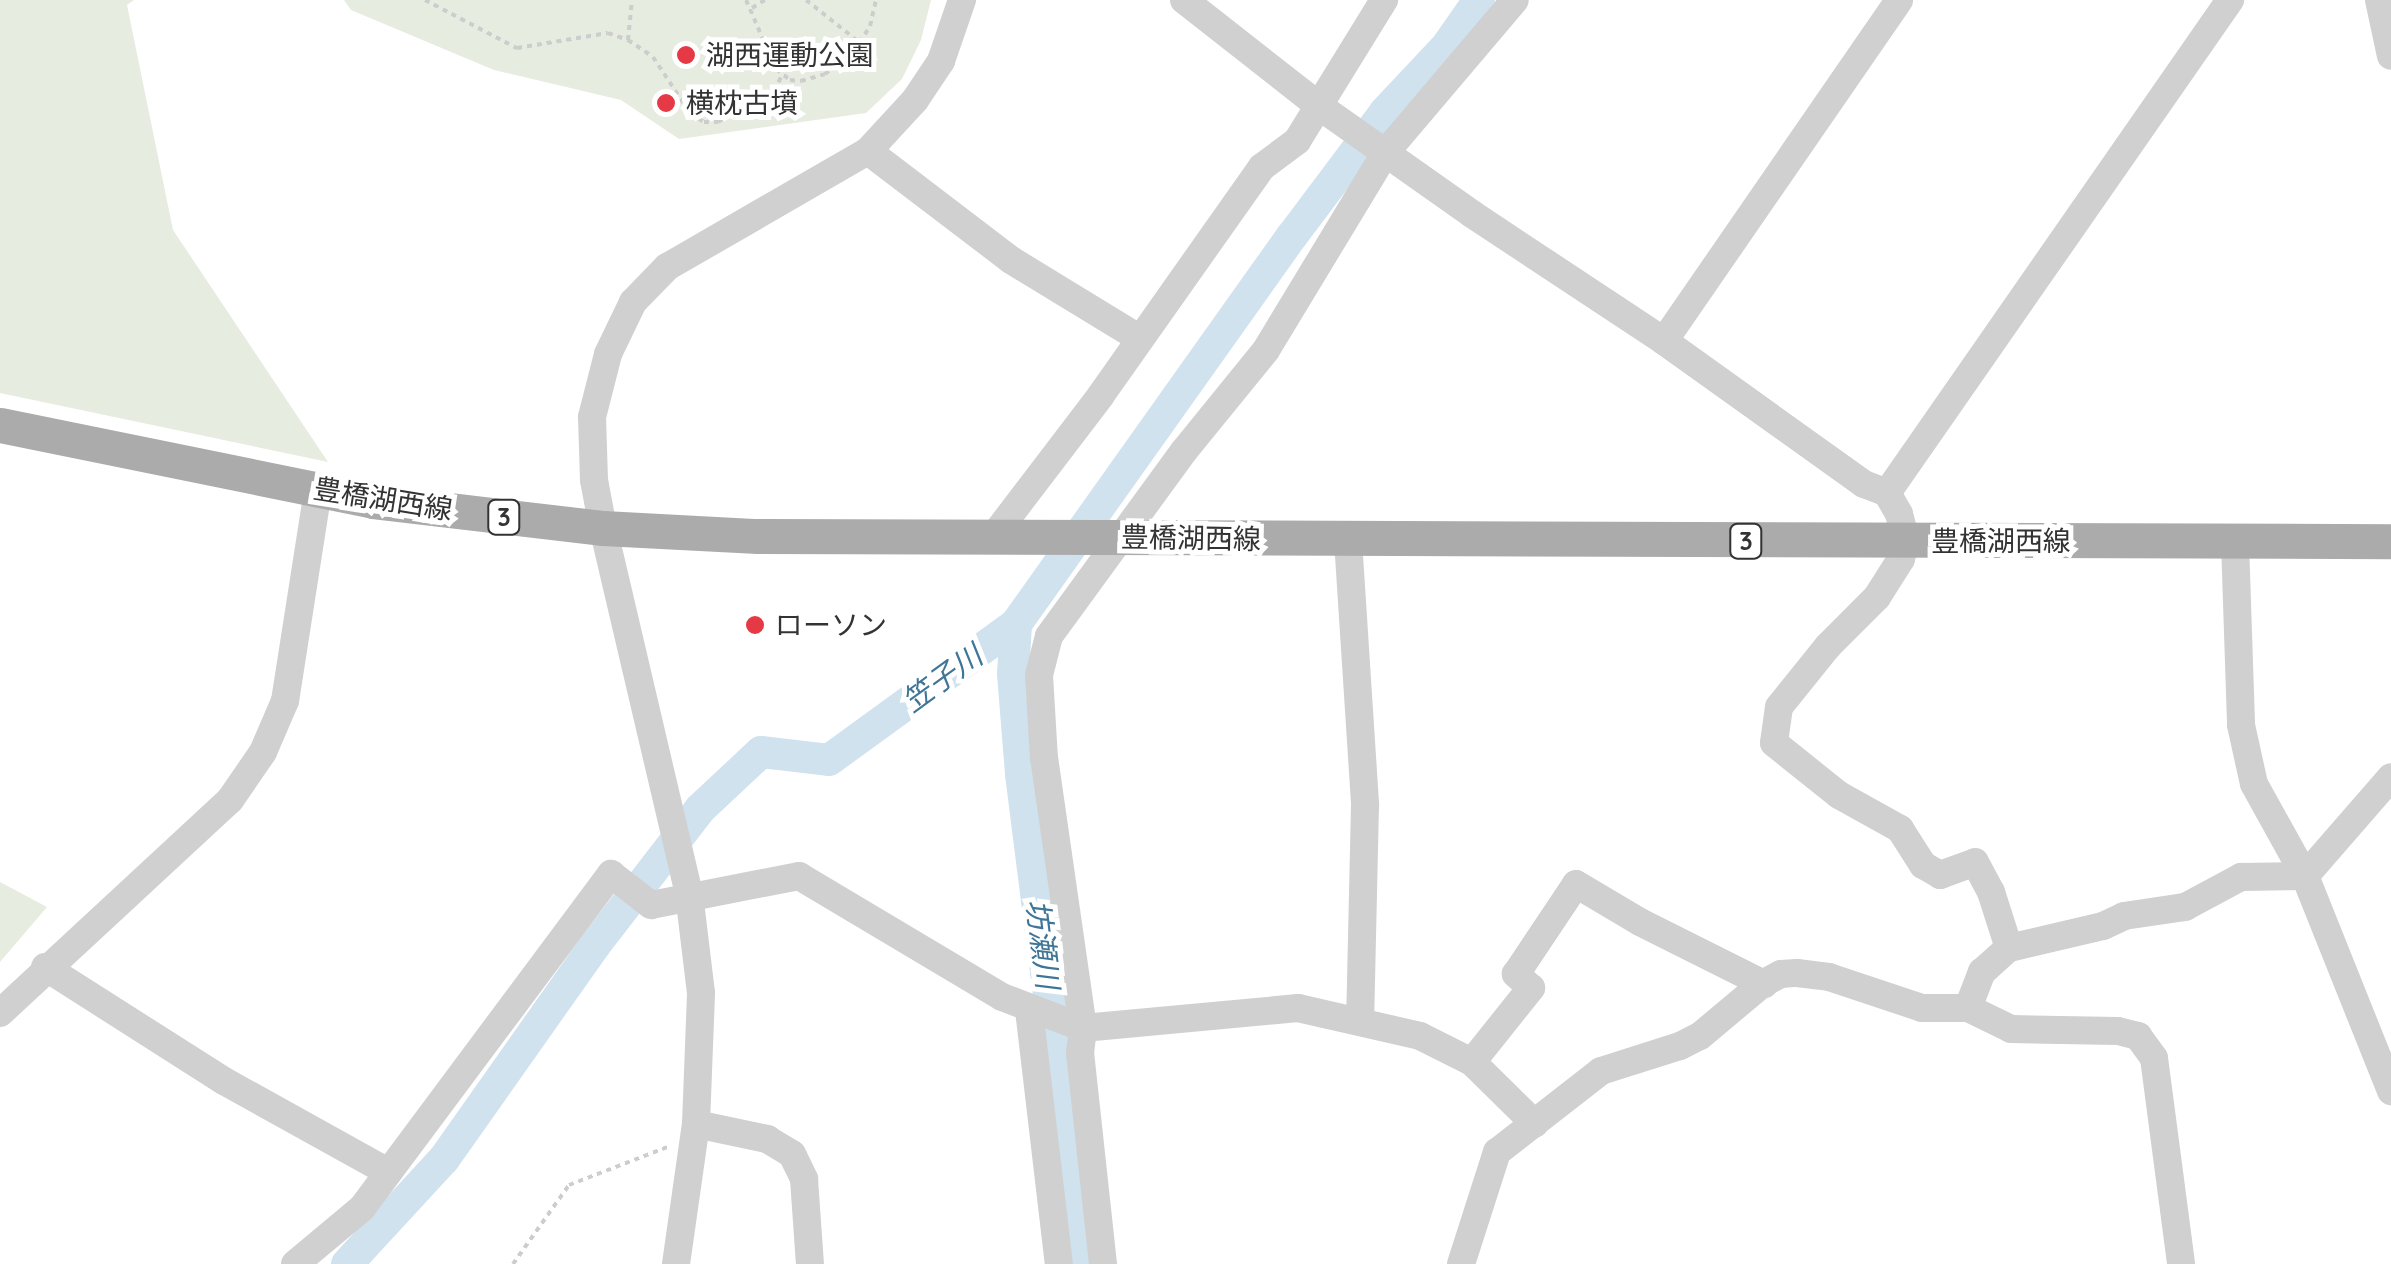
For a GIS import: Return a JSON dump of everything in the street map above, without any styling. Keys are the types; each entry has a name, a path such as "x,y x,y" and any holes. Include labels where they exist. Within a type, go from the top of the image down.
{"main road":[{"name":"豊橋湖西線","path":"0,425 373,501 603,528 758,536 2391,541"}],"street":[{"path":"676,1264 695,1131 701,993 689,894 603,528 594,480 592,417 608,354 633,302 666,267 868,151 915,100 941,62 962,0"},
{"path":"1184,0 1324,109 1664,341 1864,484 1886,494 1899,514 1906,541 1902,559 1877,596 1779,707 1774,743 1839,795 1900,829 1923,866 1940,875 1975,862 1991,892 2009,948"},
{"path":"1004,537 1139,338 1262,167 1297,141 1324,109 1384,0"},
{"path":"1104,1264 1055,849 1039,675 1048,636 1111,536 1266,350 1386,152 1515,0"},
{"path":"1664,341 1899,0"},
{"path":"1886,494 2230,0"},
{"path":"2379,0 2391,56"},
{"path":"868,151 1011,260 1139,338"},
{"path":"0,1013 45,967 230,800 263,752 284,701 318,490"},
{"path":"1348,540 1365,805 1360,1021"},
{"path":"2235,542 2241,726 2254,784 2305,876 2391,1092"},
{"path":"1968,1008 1982,972 2009,948 2103,926 2124,916 2185,907 2241,877 2305,876 2391,777"},
{"path":"294,1264 362,1208 457,1087 612,874 651,904 799,876 1033,1011 1077,1026 1298,1008 1420,1036 1472,1062 1535,1124"},
{"path":"1472,1062 1531,988 1516,974 1576,884 1764,984"},
{"path":"45,967 224,1081 388,1172"},
{"path":"1461,1264 1497,1152 1601,1070 1700,1036 1764,984 1782,974 1796,973 1830,978 1922,1008 1968,1008 2011,1029 2118,1031 2138,1036 2154,1058 2181,1264"},
{"path":"1033,1011 1059,1264"},
{"path":"695,1131 767,1139 792,1154 804,1179 810,1264"}],"path":[{"path":"424,0 516,48 608,33 628,40 652,58 690,112 704,122 718,122 771,96 782,75"},
{"path":"628,40 632,0"},
{"path":"746,0 767,50 782,75 790,80 812,79 836,67 860,42 876,0"},
{"path":"752,8 765,0"},
{"path":"806,0 830,24 860,42"},
{"path":"513,1264 569,1185 695,1131"}],"shaded area":[{"path":"0,0 134,0 127,5 173,230 328,462 0,393"},
{"name":"湖西運動公園","path":"344,0 931,0 921,40 902,79 866,113 679,139 621,100 494,70 351,10"},
{"path":"0,882 47,907 0,962"}],"waterway":[{"name":"笠子川","path":"347,1264 444,1159 595,945 700,809 761,752 829,760 1016,624 1292,236 1385,112 1447,46 1479,0"},
{"name":"坊瀬川","path":"1016,624 1013,674 1021,774 1083,1264"}],"place":[{"name":"湖西運動公園","path":"686,55"},
{"name":"横枕古墳","path":"666,103"},
{"name":"ローソン","path":"755,625"}]}
